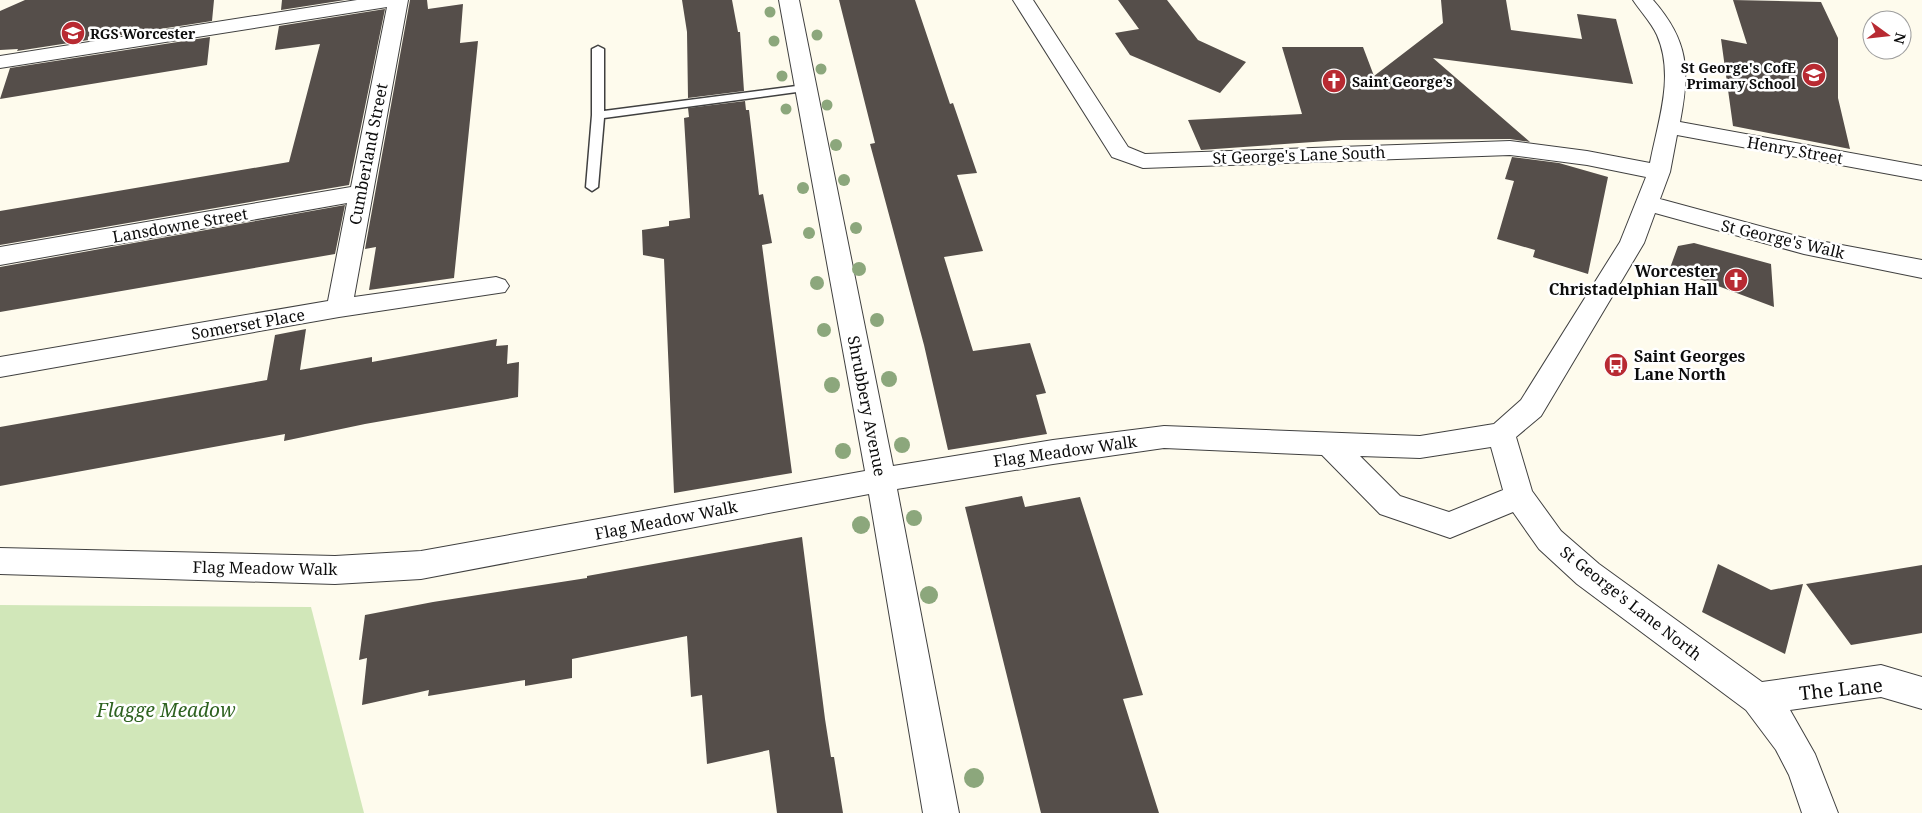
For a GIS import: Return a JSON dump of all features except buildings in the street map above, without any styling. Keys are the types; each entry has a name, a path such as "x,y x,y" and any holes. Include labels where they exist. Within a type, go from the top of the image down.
{"street":[{"path":"258,20 260,0"},
{"path":"0,63 258,20 394,0"},
{"name":"Cumberland Street","path":"339,308 398,0"},
{"name":"Shrubbery Avenue","path":"788,0 881,480 941,813"},
{"name":"St George's Lane South","path":"1024,0 1120,152 1143,161 1510,148 1586,158 1659,172"},
{"path":"1501,434 1531,408 1632,243 1659,172 1675,92 1676,62 1667,35 1655,14 1643,0"},
{"name":"Henry Street","path":"1669,127 1922,173"},
{"name":"Lansdowne Street","path":"0,256 360,194"},
{"name":"St George's Walk","path":"1646,203 1804,246 1922,269"},
{"name":"Somerset Place","path":"0,367 339,308 496,286"},
{"name":"Flag Meadow Walk","path":"0,561 335,570 421,565 881,480 1053,452 1164,437 1420,446 1501,434"},
{"name":"St George's Lane North","path":"1501,434 1520,496 1550,540 1588,574 1758,698 1779,720 1807,771 1820,813"},
{"path":"1330,444 1390,505 1450,525 1520,496"},
{"name":"The Lane","path":"1758,698 1881,681 1922,693"}],"lane":[{"path":"592,187 598,115 598,49"},
{"path":"598,115 804,88"}],"green space":[{"name":"Flagge Meadow","path":"0,605 311,607 364,813 0,813"}],"place":[{"name":"RGS Worcester","path":"73,33"},
{"name":"St George's CofE Primary School","path":"1814,75"},
{"name":"Saint George’s","path":"1334,81"},
{"name":"Worcester Christadelphian Hall","path":"1736,280"},
{"name":"Saint Georges Lane North","path":"1616,365"}]}
